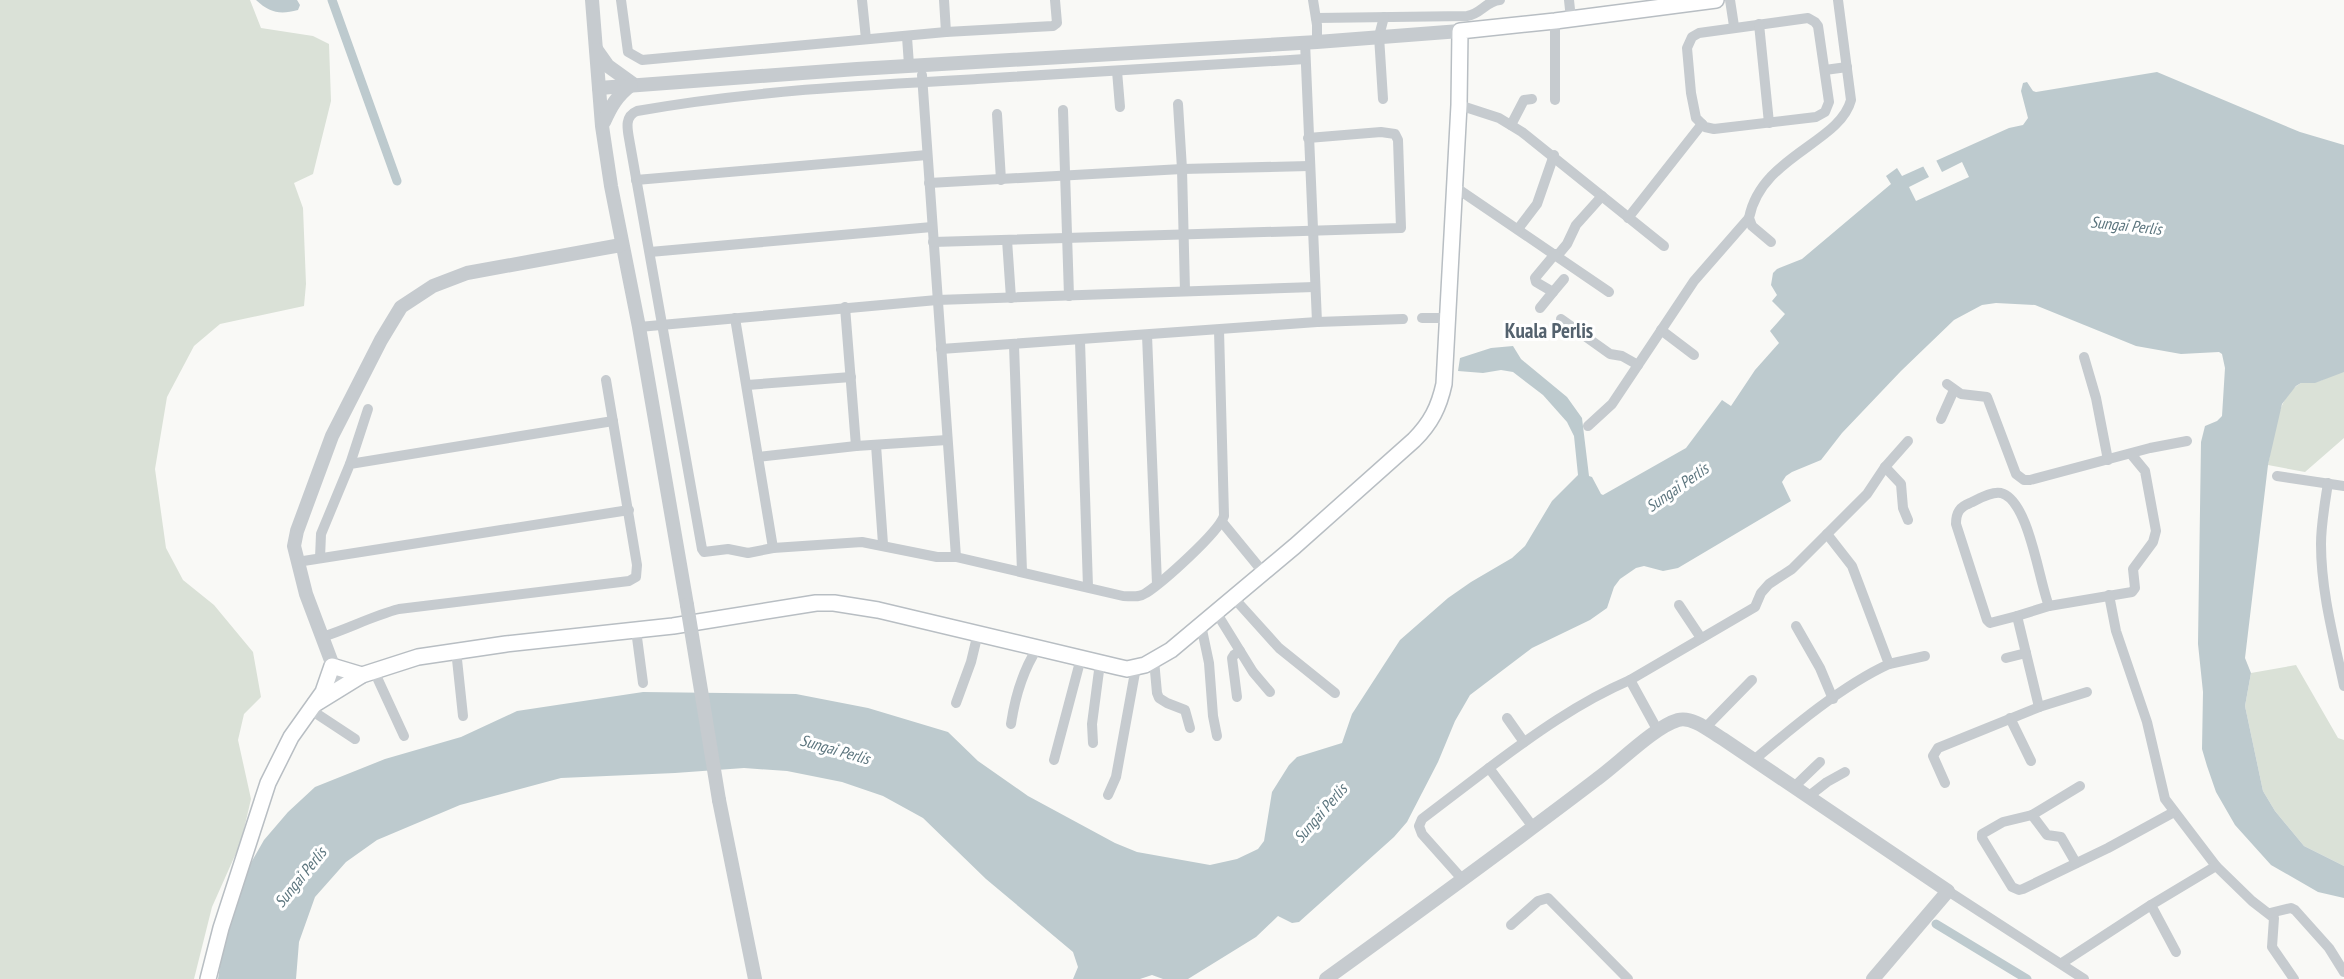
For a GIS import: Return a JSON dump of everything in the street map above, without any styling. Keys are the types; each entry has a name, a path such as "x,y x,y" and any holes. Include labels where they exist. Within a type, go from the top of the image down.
{"main road":[{"path":"313,707 341,687 368,673 418,657 456,650 709,621 816,603 834,603 878,610 1127,669 1136,668 1154,660 1171,650 1295,546 1428,426 1439,405 1444,384 1449,318 1449,259 1459,105 1460,31 1716,0"},
{"path":"208,979 221,928 268,783 291,737 323,692 329,660 368,673"}],"street":[{"path":"592,0 602,126 621,245 639,327 719,800 755,979"},
{"path":"621,0 628,52 631,56 642,60 946,32 1053,26 1057,23 1055,0"},
{"path":"862,0 867,39"},
{"path":"944,0 946,32"},
{"path":"1313,0 1314,32 1305,59 1311,232 1317,322"},
{"path":"599,88 690,80 1088,55 1381,27 1467,16 1479,12 1494,0"},
{"path":"1569,0 1571,19"},
{"path":"1730,0 1734,26"},
{"path":"1588,426 1612,405 1694,281 1749,218 1759,195 1777,169 1845,114 1851,100 1838,0"},
{"path":"1808,18 1818,26 1829,102 1825,112 1816,117 1714,129 1702,124 1696,118 1691,93 1687,48 1689,41 1692,36 1699,33 1759,24 1808,18"},
{"path":"1555,21 1555,100"},
{"path":"1759,24 1769,123"},
{"path":"1314,32 1381,27 1460,31"},
{"path":"1381,27 1383,99"},
{"path":"907,37 922,82 956,557"},
{"path":"595,49 608,66 633,84"},
{"path":"1088,55 1089,72"},
{"path":"1219,330 1224,509 1222,522 1214,532 1146,593 1132,597 956,557 937,557 882,544 852,542 773,548 748,553 728,549 706,553 702,549 636,180 627,127 629,116 637,111 691,101 922,82 1305,59"},
{"path":"1825,70 1847,67"},
{"path":"1117,71 1119,107"},
{"path":"690,80 691,101"},
{"path":"602,126 611,105 633,84"},
{"path":"1511,125 1524,100 1532,99"},
{"path":"1178,104 1185,291"},
{"path":"1459,105 1484,112 1511,125 1554,156 1664,246"},
{"path":"1063,110 1069,296"},
{"path":"997,114 1001,180"},
{"path":"1628,218 1702,124"},
{"path":"933,242 1401,228 1398,140 1395,134 1381,132 1308,138"},
{"path":"636,180 927,155"},
{"path":"1518,229 1537,204 1554,156"},
{"path":"929,183 1182,169 1309,166"},
{"path":"1455,187 1609,292"},
{"path":"1553,292 1535,280 1565,247 1576,225 1602,196"},
{"path":"1749,218 1752,226 1771,242"},
{"path":"595,250 617,219"},
{"path":"650,252 932,227"},
{"path":"1007,240 1011,298"},
{"path":"341,687 306,594 294,546 297,531 332,436 381,340 401,307 432,286 467,273 621,245"},
{"path":"595,250 626,267"},
{"path":"1540,308 1564,279"},
{"path":"639,327 938,300 1314,286"},
{"path":"845,307 856,446"},
{"path":"735,318 773,548"},
{"path":"1422,318 1449,318"},
{"path":"941,349 1080,341 1317,322 1403,319"},
{"path":"1561,319 1610,354 1626,358 1638,365"},
{"path":"1661,330 1694,355"},
{"path":"1147,335 1157,584"},
{"path":"1080,341 1088,587"},
{"path":"1014,345 1022,572"},
{"path":"2084,357 2096,398 2108,460"},
{"path":"747,385 851,377"},
{"path":"322,637 341,632 375,615 399,609 629,581 636,577 638,573 629,510 606,380"},
{"path":"1941,418 1951,387 1961,394 1983,395 1988,398 2016,474 2030,480 2156,446 2187,441"},
{"path":"320,558 321,534 350,464 368,408"},
{"path":"350,464 613,421"},
{"path":"758,457 856,446 947,440"},
{"path":"1463,880 1422,834 1419,826 1422,819 1524,742 1563,716 1755,607 1768,584 1789,572 1867,494 1885,467 1908,441"},
{"path":"876,445 882,544"},
{"path":"2049,606 2030,535 2022,516 2005,495 1993,493 1960,508 1956,516 1956,524 1987,620 1990,623 2049,606 2135,590 2133,569 2153,542 2156,531 2145,471 2131,454"},
{"path":"1885,467 1901,484 1903,508 1908,520"},
{"path":"2277,476 2344,486"},
{"path":"2328,483 2321,542 2322,560 2328,616 2344,686"},
{"path":"297,562 629,510"},
{"path":"1222,522 1263,572"},
{"path":"1827,534 1852,566 1889,664"},
{"path":"2109,595 2116,631 2153,745 2163,793 2174,812 2216,866 2252,902 2270,913 2275,921 2272,947 2294,979"},
{"path":"1233,597 1278,648 1335,693"},
{"path":"1679,605 1701,638"},
{"path":"1216,612 1258,678 1270,692"},
{"path":"2017,616 2039,707"},
{"path":"1201,625 1207,649 1217,736"},
{"path":"1796,626 1819,665 1833,699"},
{"path":"636,630 643,683"},
{"path":"956,703 971,662 978,633"},
{"path":"1011,724 1016,696 1026,669 1038,647"},
{"path":"456,650 463,716"},
{"path":"1237,697 1233,658 1240,651"},
{"path":"2006,658 2026,654"},
{"path":"1754,760 1797,724 1865,677 1889,664 1924,656"},
{"path":"1054,760 1081,658"},
{"path":"1154,660 1157,693 1162,701 1185,710 1190,728"},
{"path":"1093,743 1092,724 1100,663"},
{"path":"1108,795 1116,777 1136,668"},
{"path":"368,673 404,736"},
{"path":"1630,680 1658,730"},
{"path":"1705,728 1752,680"},
{"path":"1945,783 1934,760 1935,750 2010,718 2087,692"},
{"path":"313,707 355,740"},
{"path":"1507,718 1524,742"},
{"path":"2010,718 2031,761"},
{"path":"1326,979 1463,880 1658,730 1683,719 1705,728 2084,979"},
{"path":"1794,787 1820,762"},
{"path":"1490,768 1533,827"},
{"path":"1809,796 1845,772"},
{"path":"2080,786 2032,815 2003,822 1982,834 1982,838 2012,887 2019,890 2174,812"},
{"path":"2032,815 2047,835 2061,837 2076,863"},
{"path":"2062,963 2216,866"},
{"path":"1873,979 1948,891"},
{"path":"1511,926 1538,901 1548,898 1628,979"},
{"path":"2151,905 2176,952"},
{"path":"2270,913 2295,910 2339,953 2344,972"}],"shaded area":[{"path":"0,0 250,0 261,28 313,36 329,44 331,101 313,174 294,183 303,208 306,284 304,306 220,324 194,346 167,397 155,469 166,548 183,580 214,605 253,652 261,697 244,714 238,740 251,799 241,842 212,907 194,979 0,979"},
{"path":"2341,371 2344,372 2344,438 2305,472 2268,465 2277,420 2292,390 2301,383 2320,381"},
{"path":"2296,665 2338,738 2344,740 2344,866 2304,846 2275,811 2263,791 2245,706 2251,673"}],"water":[{"path":"256,0 297,0 300,5 298,10 280,12 266,8"},
{"name":"Sungai Perlis","path":"2157,72 2300,132 2344,145 2344,372 2315,383 2301,383 2282,404 2268,465 2245,658 2251,673 2245,706 2263,791 2275,811 2304,846 2344,866 2344,898 2318,892 2271,865 2235,825 2216,792 2202,749 2203,692 2198,644 2201,442 2205,426 2222,416 2225,368 2222,354 2219,352 2181,354 2136,346 2035,305 1996,303 1982,305 1954,320 1842,433 1821,460 1786,476 1782,482 1791,501 1678,568 1663,571 1644,566 1636,568 1620,579 1614,587 1607,608 1590,620 1532,648 1470,695 1455,721 1438,762 1407,822 1394,837 1299,922 1292,923 1278,916 1256,937 1188,979 1163,979 1152,975 1140,979 1073,979 1078,967 1073,952 986,879 923,818 883,796 842,782 787,771 744,768 561,778 460,805 377,840 346,862 315,897 299,942 296,979 218,979 224,940 235,896 252,861 264,840 288,812 315,787 385,759 461,737 517,711 643,692 796,694 868,708 948,732 978,761 1028,796 1115,843 1137,852 1210,865 1237,859 1258,849 1264,841 1272,792 1289,765 1297,757 1342,743 1352,714 1400,640 1448,598 1512,558 1525,546 1552,501 1578,475 1574,436 1567,422 1543,395 1513,372 1458,371 1460,358 1491,348 1513,346 1521,359 1567,397 1582,418 1589,476 1592,477 1603,495 1686,448 1722,400 1731,406 1755,370 1779,343 1770,331 1785,314 1772,301 1777,295 1771,285 1773,273 1777,269 1802,259 1891,184 1886,176 1897,168 1902,176 2009,128 2023,125 2028,118 2021,91 2023,83 2027,82 2036,92"}],"pier":[{"path":"1936,160 1942,172 1962,162 1969,177 1916,201 1909,187 1929,177 1923,166"}],"waterway":[{"path":"332,0 397,181"},
{"path":"1936,924 2027,979"}],"district":[{"name":"Kuala Perlis","path":"1549,330"}]}
